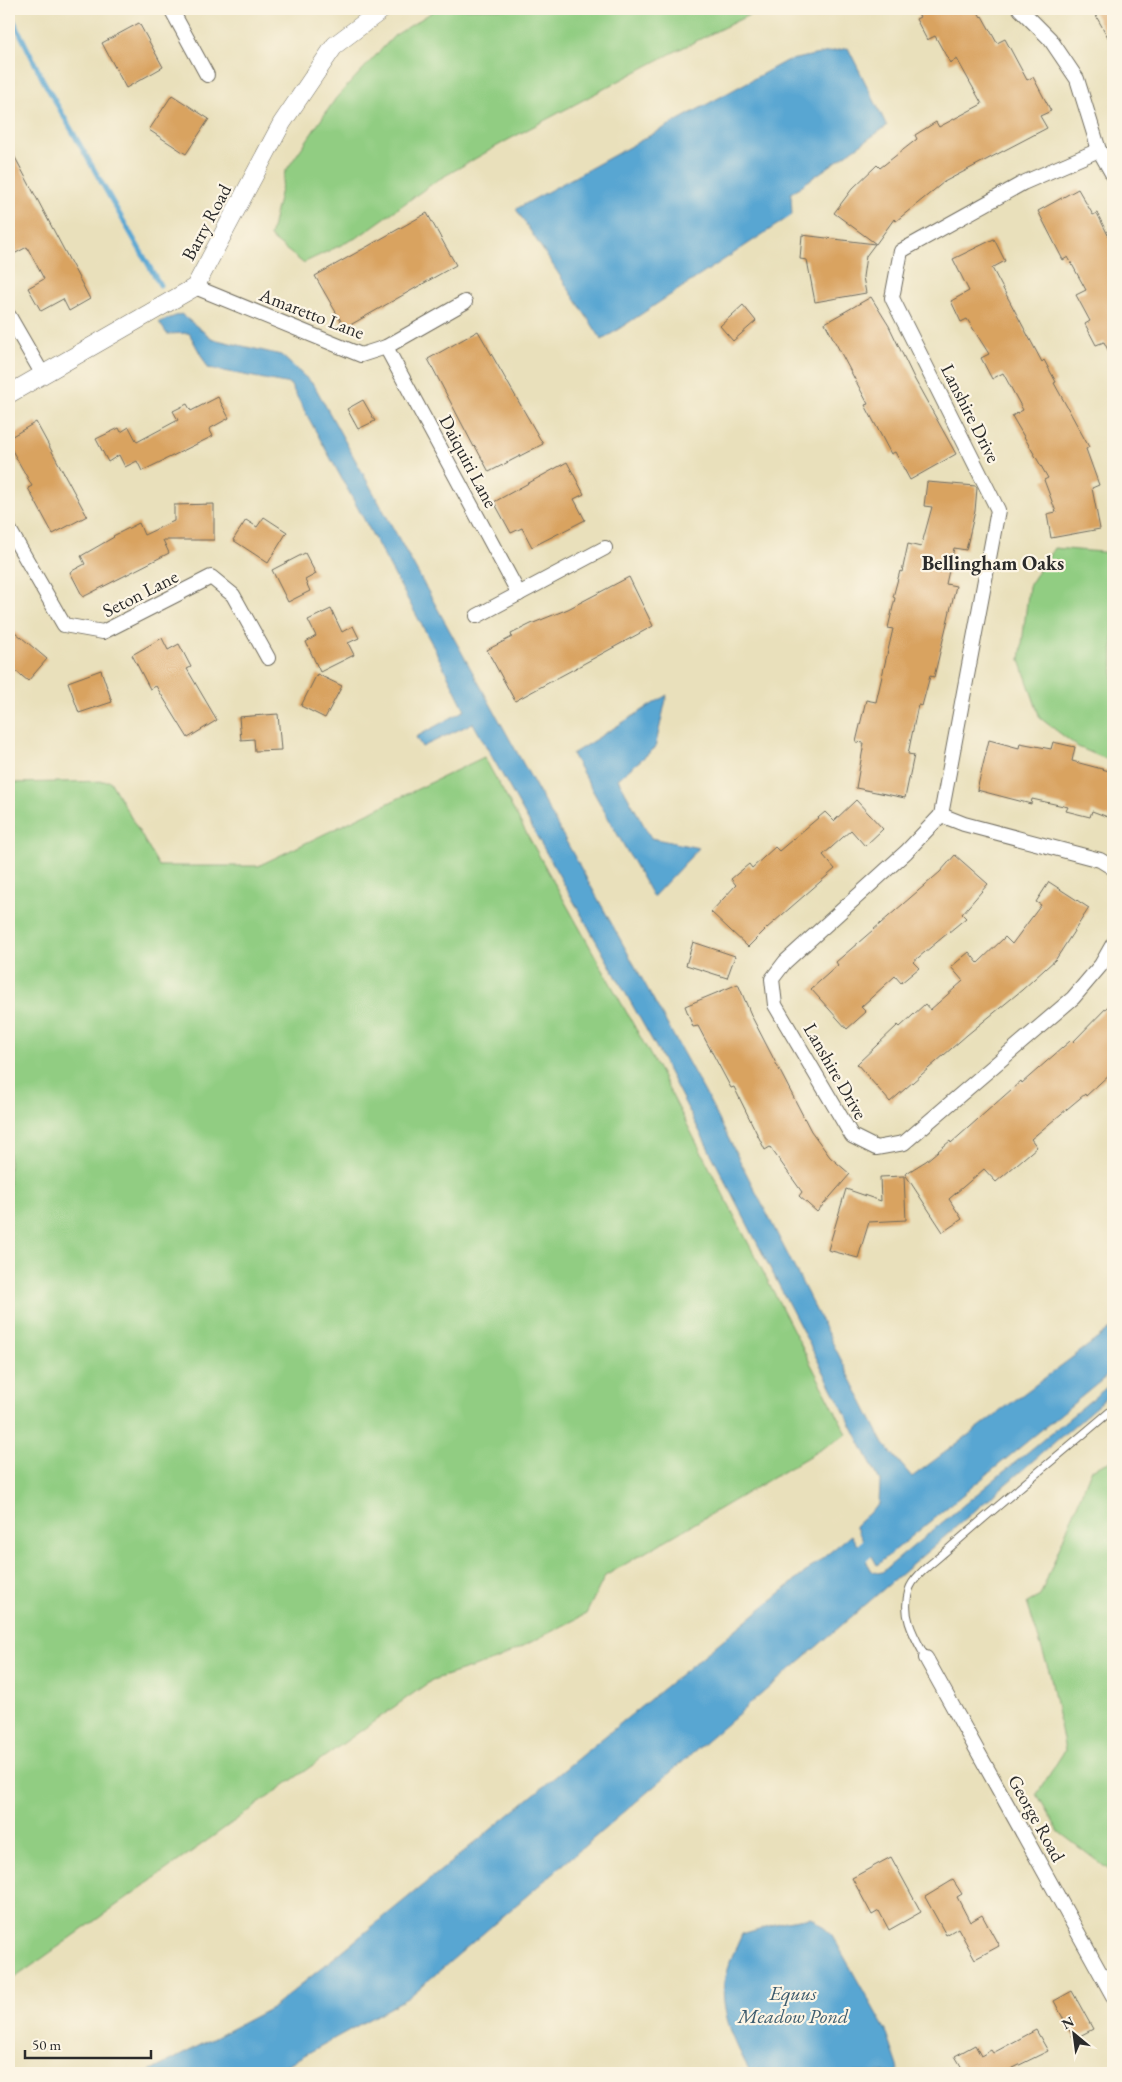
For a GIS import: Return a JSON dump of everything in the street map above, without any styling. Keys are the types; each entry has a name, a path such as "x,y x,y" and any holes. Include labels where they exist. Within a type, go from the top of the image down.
{"street":[{"path":"171,9 207,75"},
{"name":"Barry Road","path":"9,394 195,288 282,123 335,45 383,9"},
{"path":"1020,9 1050,39 1077,79 1099,150 1113,175"},
{"name":"Lanshire Drive","path":"1099,150 1023,183 900,251 892,298 998,510 941,815 906,852 785,962 772,979 775,1005 852,1136 876,1148 904,1143 1073,998 1100,966 1113,944"},
{"name":"Amaretto Lane","path":"195,288 361,355 386,347 465,302"},
{"path":"9,316 43,375"},
{"name":"Daiquiri Lane","path":"386,347 519,594"},
{"name":"Seton Lane","path":"9,529 64,625 103,632 211,577 233,595 268,658"},
{"path":"477,616 605,548"},
{"path":"941,815 964,824 1100,860 1113,868"},
{"name":"George Road","path":"926,1658 1113,1996"}],"lane":[{"path":"926,1658 913,1636 905,1614 909,1589 919,1576 969,1531 1113,1409"}],"green space":[{"path":"437,9 761,9 662,58 506,141 436,181 358,237 303,263 270,237 285,172 336,98 394,36"},
{"path":"1054,548 1113,553 1113,762 1078,747 1040,718 1020,660 1029,586"},
{"path":"484,757 661,1074 847,1434 605,1576 586,1614 496,1660 432,1680 9,1982 9,783 110,781 159,866 258,866"},
{"path":"1113,1460 1113,1873 1059,1832 1037,1794 1065,1750 1050,1674 1027,1603 1040,1596 1091,1470"}],"water":[{"path":"848,48 887,126 791,193 792,215 602,340 516,209 786,61"},
{"path":"181,314 213,339 281,355 314,385 709,1100 884,1444 912,1477 1113,1327 1113,1371 877,1565 855,1526 879,1504 880,1481 656,1047 473,723 422,747 416,737 465,710 431,642 290,384 208,368 189,333 167,334 159,322"},
{"path":"667,695 655,748 618,779 651,838 699,848 653,897 572,754"},
{"path":"1113,1382 1113,1392 409,1997 272,2073 147,2073 275,2006 851,1535 872,1571 882,1572"},
{"name":"Equus Meadow Pond","path":"812,1917 832,1935 886,2031 899,2069 896,2073 751,2073 745,2063 730,2029 723,1994 727,1970 742,1934 786,1921"}],"building":[{"path":"915,9 976,9 997,43 1005,39 1027,80 1033,77 1051,111 1040,116 1047,128 944,182 896,221 894,219 876,244 834,213 852,189 877,165 880,168 917,139 915,135 936,122 939,127 982,104 957,59 950,63 935,36 927,40 916,19 920,17"},
{"path":"1092,9 1113,9 1113,46"},
{"path":"139,23 163,67 126,88 102,43"},
{"path":"172,95 209,119 186,154 149,130"},
{"path":"9,146 90,299 69,311 63,299 41,311 28,288 44,279 27,247 14,254 9,244"},
{"path":"1078,189 1093,215 1097,213 1113,245 1113,360 1104,342 1096,345 1085,324 1090,321 1076,295 1086,290 1068,257 1063,260 1038,211"},
{"path":"427,213 456,265 345,328 315,276"},
{"path":"802,235 875,244 866,256 863,277 866,293 815,302 807,260 800,259"},
{"path":"994,239 1005,261 992,268 1042,362 1044,360 1056,382 1054,383 1089,447 1086,449 1099,485 1092,488 1100,529 1051,538 1047,514 1056,512 1044,480 1048,478 1012,416 1023,410 1003,373 992,379 981,358 989,354 967,319 961,322 951,301 969,291 953,259"},
{"path":"871,297 889,326 915,380 956,454 910,480 895,452 891,454 865,405 868,404 825,323"},
{"path":"743,305 756,321 733,341 720,326"},
{"path":"478,331 543,444 489,472 428,359"},
{"path":"218,397 229,418 209,429 213,436 142,471 137,461 125,467 119,455 108,462 96,439 119,428 121,432 129,427 137,442 178,420 173,411 187,404 191,411"},
{"path":"363,400 375,421 358,429 347,409"},
{"path":"36,422 87,516 53,534 28,488 32,486 9,445 9,438"},
{"path":"567,462 584,494 574,499 585,520 532,547 522,528 511,533 494,502"},
{"path":"927,482 976,486 977,488 975,511 966,550 954,548 946,584 956,586 934,677 930,676 922,706 918,705 908,754 914,755 905,798 856,788 864,743 856,742 866,700 876,702 893,629 888,628 895,598 893,597 900,571 902,572 908,544 921,547 932,507 924,506"},
{"path":"214,504 214,540 163,540 169,553 83,597 70,572 85,564 81,556 113,536 139,523 144,535 174,521 174,505"},
{"path":"264,517 287,532 268,563 233,540 246,520 257,527"},
{"path":"305,553 316,574 305,580 310,591 288,602 272,570"},
{"path":"629,577 653,626 515,701 487,650 512,637 511,634 568,609"},
{"path":"331,609 342,632 353,626 359,638 348,643 354,655 320,672 306,642 316,636 308,620"},
{"path":"9,627 47,659 28,681 9,665"},
{"path":"162,638 168,650 179,644 191,667 187,669 217,720 188,738 156,686 150,689 132,655"},
{"path":"101,670 112,702 79,713 68,682"},
{"path":"317,674 342,686 325,718 301,706"},
{"path":"278,714 281,750 255,751 254,739 241,740 239,717"},
{"path":"989,740 1019,748 1020,743 1051,749 1053,742 1075,747 1072,761 1113,772 1113,819 1092,811 1090,817 1066,811 1068,807 1032,799 1031,804 977,790"},
{"path":"856,800 883,829 865,846 851,830 823,855 835,869 748,947 711,912 736,885 731,879 749,864 752,868 775,847 779,851 825,812 834,821"},
{"path":"955,855 988,884 962,914 966,918 913,962 919,968 901,983 895,976 861,1007 866,1012 847,1029 811,989 838,965 836,962 940,872"},
{"path":"1049,882 1089,908 1056,959 890,1102 857,1064 898,1025 900,1027 925,1004 930,1010 963,981 951,967 969,952 978,963 1005,937 1012,944 1041,905 1036,902"},
{"path":"693,942 735,956 727,978 686,965"},
{"path":"738,984 752,1017 811,1131 830,1157 850,1174 817,1212 799,1196 802,1192 770,1147 765,1150 734,1087 731,1088 698,1026 693,1027 685,1006"},
{"path":"1113,1001 1113,1071 1086,1096 1085,1094 1031,1139 1037,1147 996,1182 984,1169 949,1199 962,1219 943,1232 905,1174 926,1161 950,1141 951,1143 1021,1081 1022,1083 1070,1041 1072,1043"},
{"path":"904,1176 906,1220 869,1222 858,1258 828,1250 846,1189 881,1201 880,1177"},
{"path":"891,1857 921,1912 889,1930 879,1911 872,1915 852,1878"},
{"path":"953,1880 962,1894 957,1897 970,1922 982,1915 999,1946 975,1959 958,1928 946,1935 925,1897"},
{"path":"1072,1991 1093,2029 1074,2039 1054,2001"},
{"path":"1036,2030 1048,2051 1003,2073 965,2073 955,2056 975,2045 981,2056 991,2050 993,2053"}],"waterway":[{"path":"9,11 43,80 160,285"},
{"path":"844,1569 884,1533"}],"district":[{"name":"Bellingham Oaks","path":"993,563"}]}
